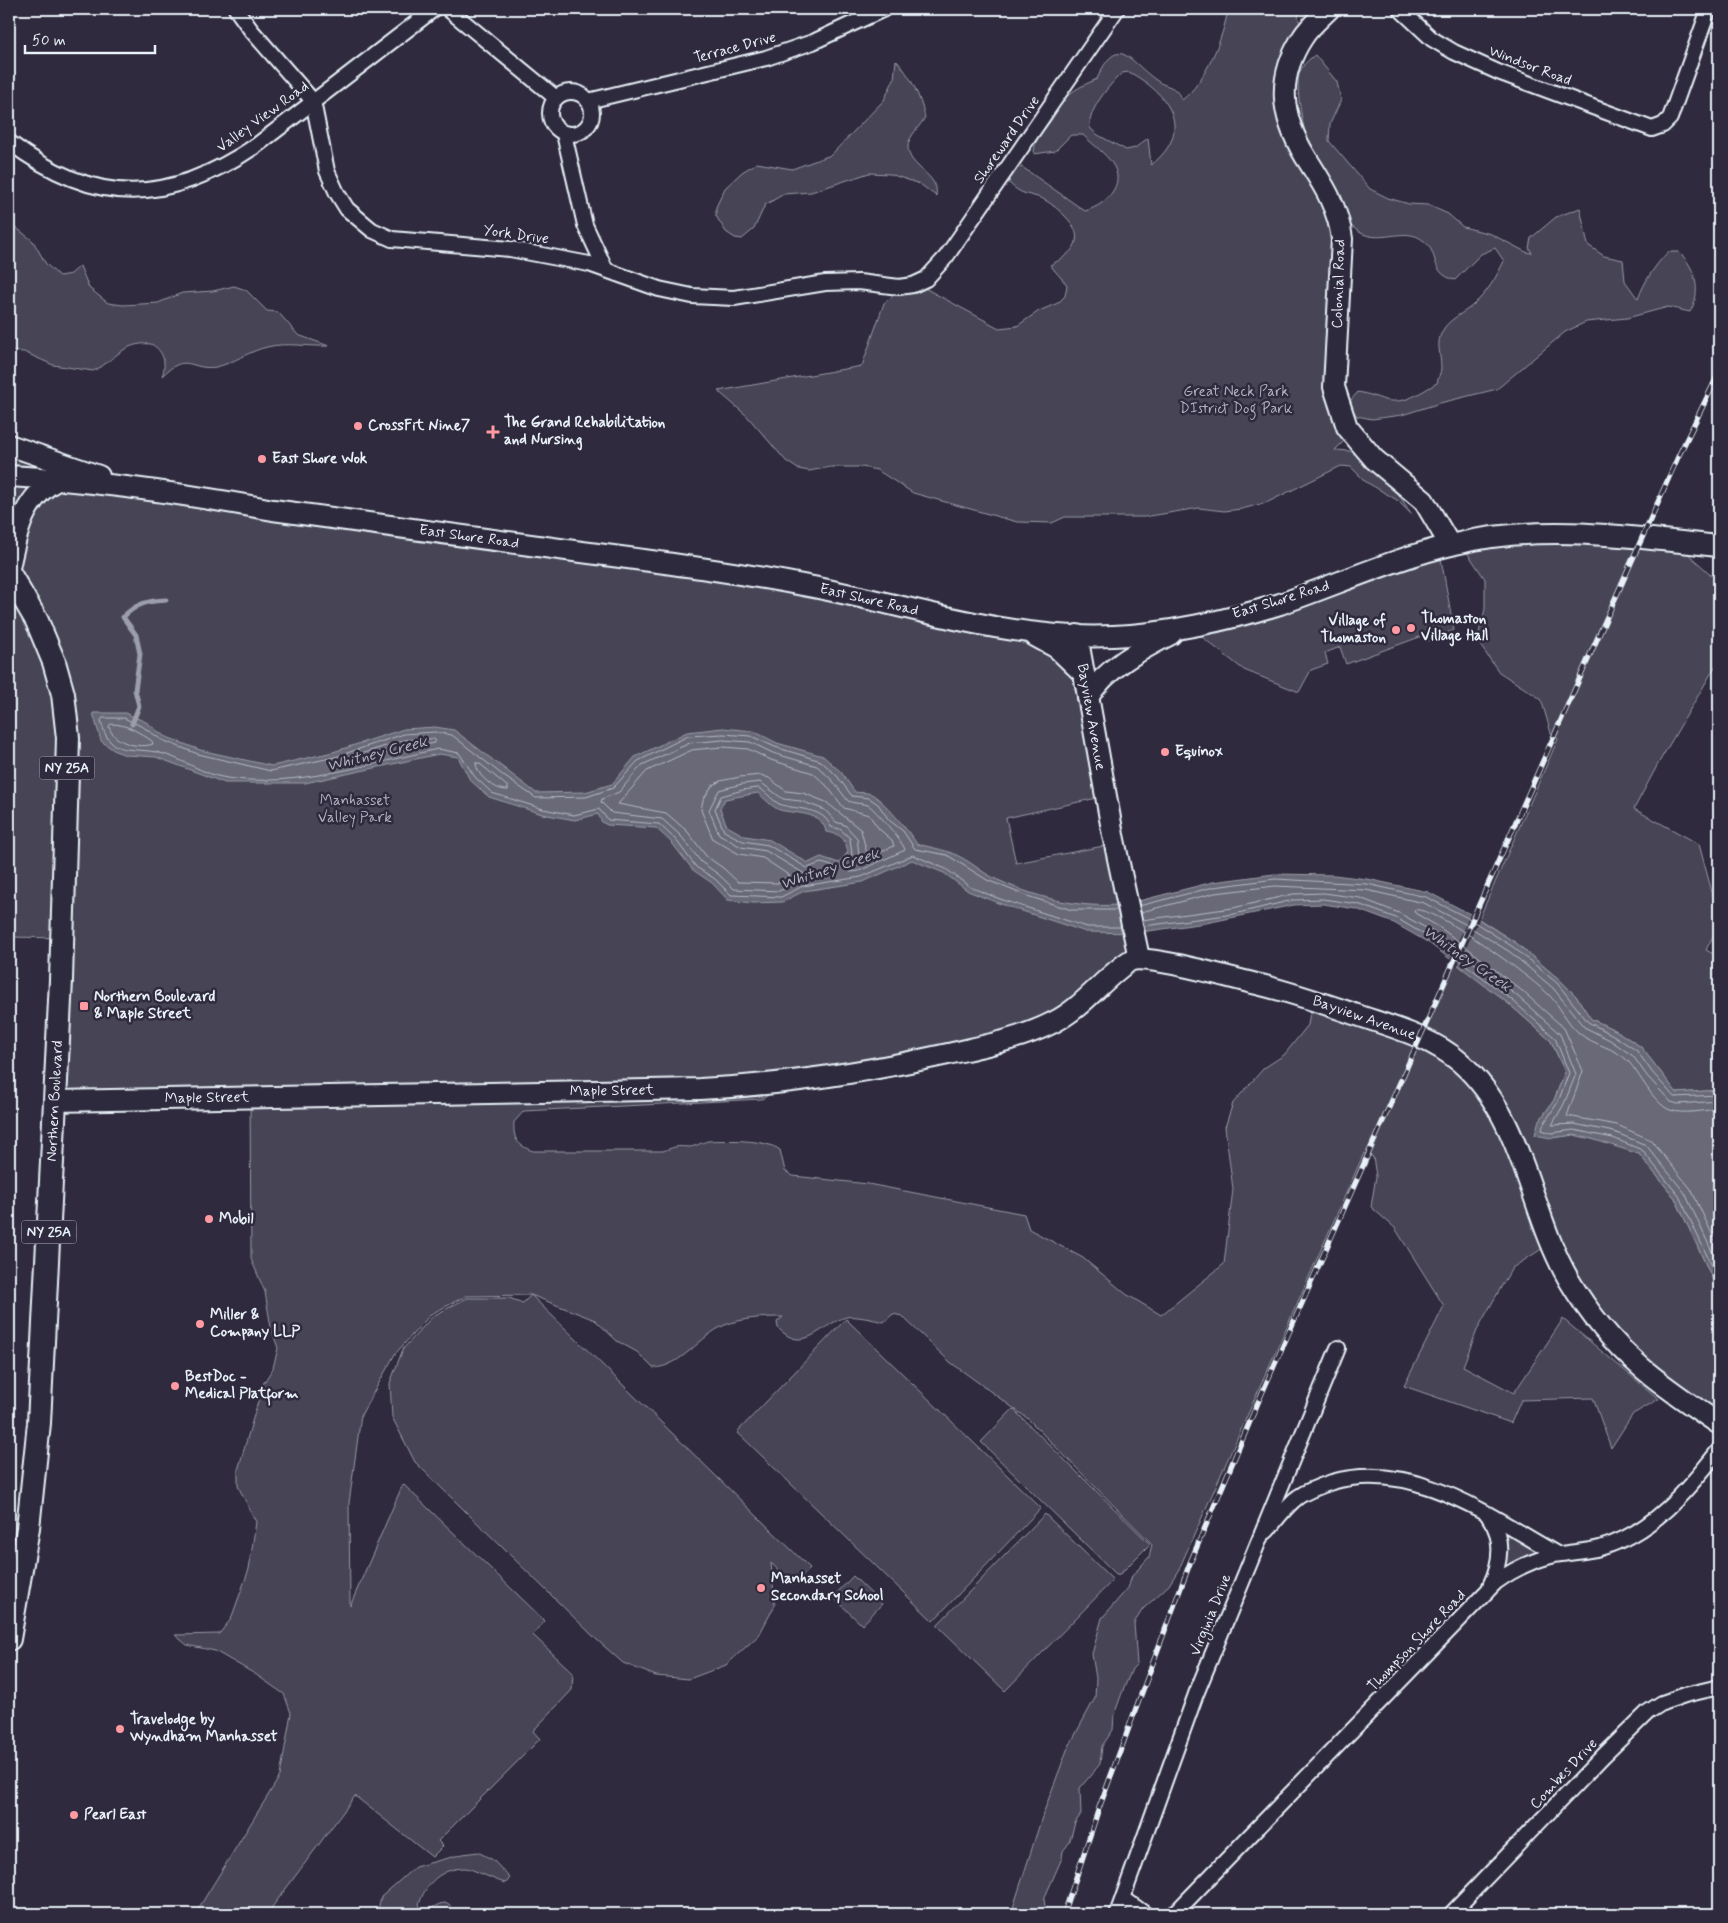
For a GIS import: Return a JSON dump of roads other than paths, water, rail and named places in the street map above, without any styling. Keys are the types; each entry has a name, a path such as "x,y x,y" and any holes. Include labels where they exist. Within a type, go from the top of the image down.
{"main road":[{"name":"Northern Boulevard","path":"9,573 28,604 48,648 59,677 67,723 66,854 39,1423 28,1528 9,1639"}],"street":[{"name":"York Drive","path":"236,9 251,30 313,101 327,171 347,210 372,230 392,239 510,249 605,268 659,289 692,296 734,298 825,282 859,282 899,286 917,284"},
{"name":"Valley View Road","path":"9,142 44,166 72,180 102,190 127,192 162,189 197,178 228,164 434,9"},
{"path":"448,9 556,98"},
{"name":"Terrace Drive","path":"588,101 766,58 813,42 884,9"},
{"name":"Shoreward Drive","path":"917,284 930,275 946,257 1118,9"},
{"name":"Colonial Road","path":"1329,9 1304,35 1292,56 1285,81 1284,100 1291,129 1330,195 1340,226 1342,239 1334,387 1348,427 1357,440 1374,459 1424,501 1450,545"},
{"name":"Windsor Road","path":"1400,9 1432,38 1454,52 1498,72 1648,128 1660,127 1670,118 1709,9"},
{"path":"566,92 580,94 588,101 592,111 588,125 578,134 564,134 558,131 550,120 550,106 556,98 566,92"},
{"path":"564,134 585,225 605,268"},
{"path":"9,445 141,490"},
{"name":"East Shore Road","path":"9,476 60,479 690,567 809,586 996,628 1028,633 1126,635 1188,626 1276,605 1367,571 1450,545 1500,536 1547,533 1610,535 1719,546"},
{"path":"9,568 21,519 41,492 60,479"},
{"path":"1088,697 1100,681 1116,667 1151,644 1188,626"},
{"path":"1028,633 1057,648 1084,674"},
{"name":"Bayview Avenue","path":"1077,635 1139,958 1290,992 1414,1035 1459,1062 1486,1089 1501,1113 1517,1147 1551,1243 1569,1279 1588,1309 1616,1344 1641,1368 1719,1424"},
{"name":"Maple Street","path":"55,1101 700,1089 818,1079 929,1058 1029,1033 1053,1023 1074,1010 1124,965 1139,958"},
{"name":"Virginia Drive","path":"1117,1914 1196,1694 1338,1348"},
{"name":"Thompson Shore Road","path":"1174,1914 1487,1591 1518,1568 1557,1554 1572,1554 1600,1548 1644,1528 1683,1493 1719,1450"},
{"path":"1251,1558 1265,1533 1297,1498 1319,1486 1347,1478 1382,1476 1413,1481 1442,1492 1557,1554"},
{"path":"1487,1591 1498,1566 1500,1550 1498,1531 1488,1516"},
{"name":"Combes Drive","path":"1451,1914 1648,1712 1662,1703 1719,1687"},
{"path":"1123,1898 1145,1914"}],"water":[{"name":"Whitney Creek","path":"93,713 125,713 146,722 164,736 200,750 272,766 333,752 404,729 435,727 454,730 536,793 585,792 612,784 635,757 687,732 723,728 753,731 777,743 823,756 841,772 855,792 871,794 882,802 917,844 953,853 990,876 1039,896 1092,905 1127,904 1213,882 1274,874 1334,875 1367,879 1428,892 1470,914 1516,943 1576,996 1591,1019 1615,1030 1641,1047 1677,1093 1719,1090 1719,1293 1675,1198 1639,1154 1574,1135 1551,1138 1535,1135 1538,1123 1554,1100 1565,1072 1551,1041 1509,1004 1429,943 1394,923 1356,909 1323,904 1294,905 1206,923 1134,933 1086,932 968,891 944,873 912,860 863,882 804,891 782,902 753,903 728,900 712,883 693,870 672,843 656,828 607,825 602,822 598,814 575,820 542,814 489,797 470,780 458,757 439,754 305,783 225,783 156,757 126,755 115,751 101,741","holes":["758,793 777,809 808,815 820,820 826,832 841,837 848,852 839,863 821,857 808,863 770,840 745,836 727,826 720,809 725,799"]}],"waterway":[{"path":"132,724 139,706 135,690 140,654 136,635 123,617 143,604 166,600"}],"railway":[{"path":"1064,1914 1099,1808 1190,1563 1262,1393 1678,457 1719,373"}],"place":[{"name":"CrossFit Nine7","path":"358,426"},
{"name":"The Grand Rehabilitation and Nursing","path":"493,432"},
{"name":"East Shore Wok","path":"262,459"},
{"name":"Thomaston Village Hall","path":"1411,628"},
{"name":"Village of Thomaston","path":"1396,630"},
{"name":"Equinox","path":"1165,752"},
{"name":"Northern Boulevard & Maple Street","path":"84,1006"},
{"name":"Mobil","path":"209,1219"},
{"name":"Miller & Company LLP","path":"200,1324"},
{"name":"BestDoc - Medical Platform","path":"175,1386"},
{"name":"Manhasset Secondary School","path":"761,1588"},
{"name":"Travelodge by Wyndham Manhasset","path":"120,1729"},
{"name":"Pearl East","path":"74,1815"}],"park label":[{"name":"Great Neck Park DIstrict Dog Park","path":"1236,400"},
{"name":"Manhasset Valley Park","path":"355,810"}]}
